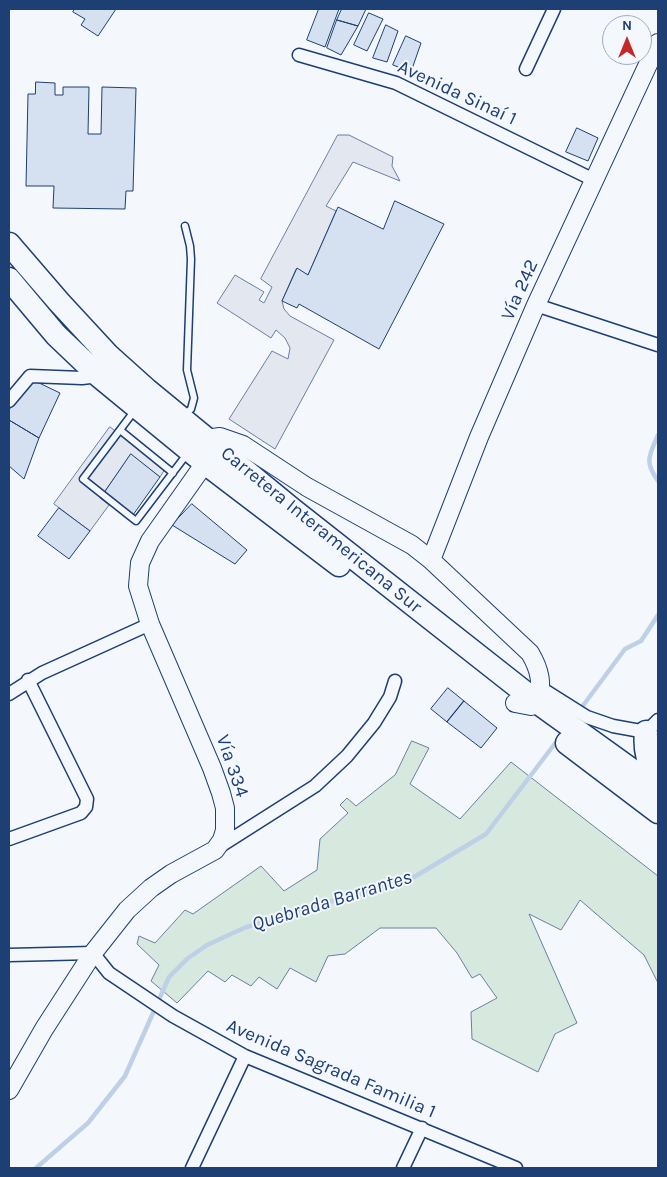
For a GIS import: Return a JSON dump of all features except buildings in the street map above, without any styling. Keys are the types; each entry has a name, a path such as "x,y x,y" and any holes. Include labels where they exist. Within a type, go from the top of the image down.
{"highway":[{"name":"Carretera Interamericana Sur","path":"9,244 108,355 221,467 267,489 539,695 658,789"},
{"name":"Carretera Interamericana Sur","path":"9,279 66,345 99,376 137,407 195,440 373,591 658,812"},
{"path":"66,345 166,414 195,440"},
{"path":"654,733 644,746 651,767 658,779"}],"main road":[{"name":"Vía 242","path":"431,560 479,438 536,305 658,43"},
{"path":"195,440 220,437 243,445 307,487 412,545 431,560 530,653 538,665 539,695 531,706 515,703"},
{"name":"Vía 334","path":"195,440 162,523 150,541 140,563 138,586 150,624 221,793 226,819 225,830 222,840 215,850"},
{"path":"9,1090 44,1028 93,953 127,910 151,888 171,874 215,850"}],"street":[{"path":"526,68 554,9"},
{"name":"Avenida Sinaí 1","path":"299,55 396,83 594,180"},
{"path":"536,305 658,345"},
{"path":"9,401 30,376 82,378 99,376"},
{"path":"9,694 28,680 150,624"},
{"path":"9,839 81,812 86,807 87,799 28,680"},
{"path":"215,850 315,786 347,756 374,723 390,697 395,681"},
{"path":"539,695 587,717 613,726 654,733"},
{"path":"9,955 93,953"},
{"name":"Avenida Sagrada Familia 1","path":"93,953 109,973 157,1006 245,1056 516,1168"},
{"path":"192,1168 245,1056"},
{"path":"403,1168 422,1128"}],"lane":[{"path":"137,407 83,479 136,521 173,473 195,440 191,409 194,398 187,370 191,259 185,226"},
{"path":"120,430 173,473"}],"shaded area":[{"path":"338,135 349,135 393,157 392,166 400,181 353,162 326,206 336,211 308,275 296,269 282,301 284,309 290,316 334,340 275,449 229,419 272,351 288,359 290,348 285,338 276,330 271,338 217,303 235,275 264,292 259,300 264,303 272,287 261,279"},
{"path":"110,427 165,469 160,477 131,455 100,498 109,505 90,531 54,504"},
{"path":"412,741 429,748 410,784 460,819 511,762 658,876 658,983 644,955 580,900 561,930 529,914 577,1023 555,1034 538,1072 472,1039 471,1012 497,998 480,974 472,978 457,953 436,928 380,928 345,954 328,956 316,982 290,968 277,989 259,977 251,986 232,975 225,982 208,971 177,1003 151,981 159,965 137,944 139,936 155,943 185,910 193,914 261,866 284,891 317,870 320,839 348,813 340,805 347,798 356,806 395,775"}],"waterway":[{"name":"Quebrada Barrantes","path":"658,435 649,458 649,463 658,481"},
{"name":"Quebrada Barrantes","path":"579,711 625,649 641,641 658,615"},
{"name":"Quebrada Barrantes","path":"36,1168 88,1123 125,1076 169,977 187,959 207,945 244,928 296,911 409,880 486,834 560,737"}]}
